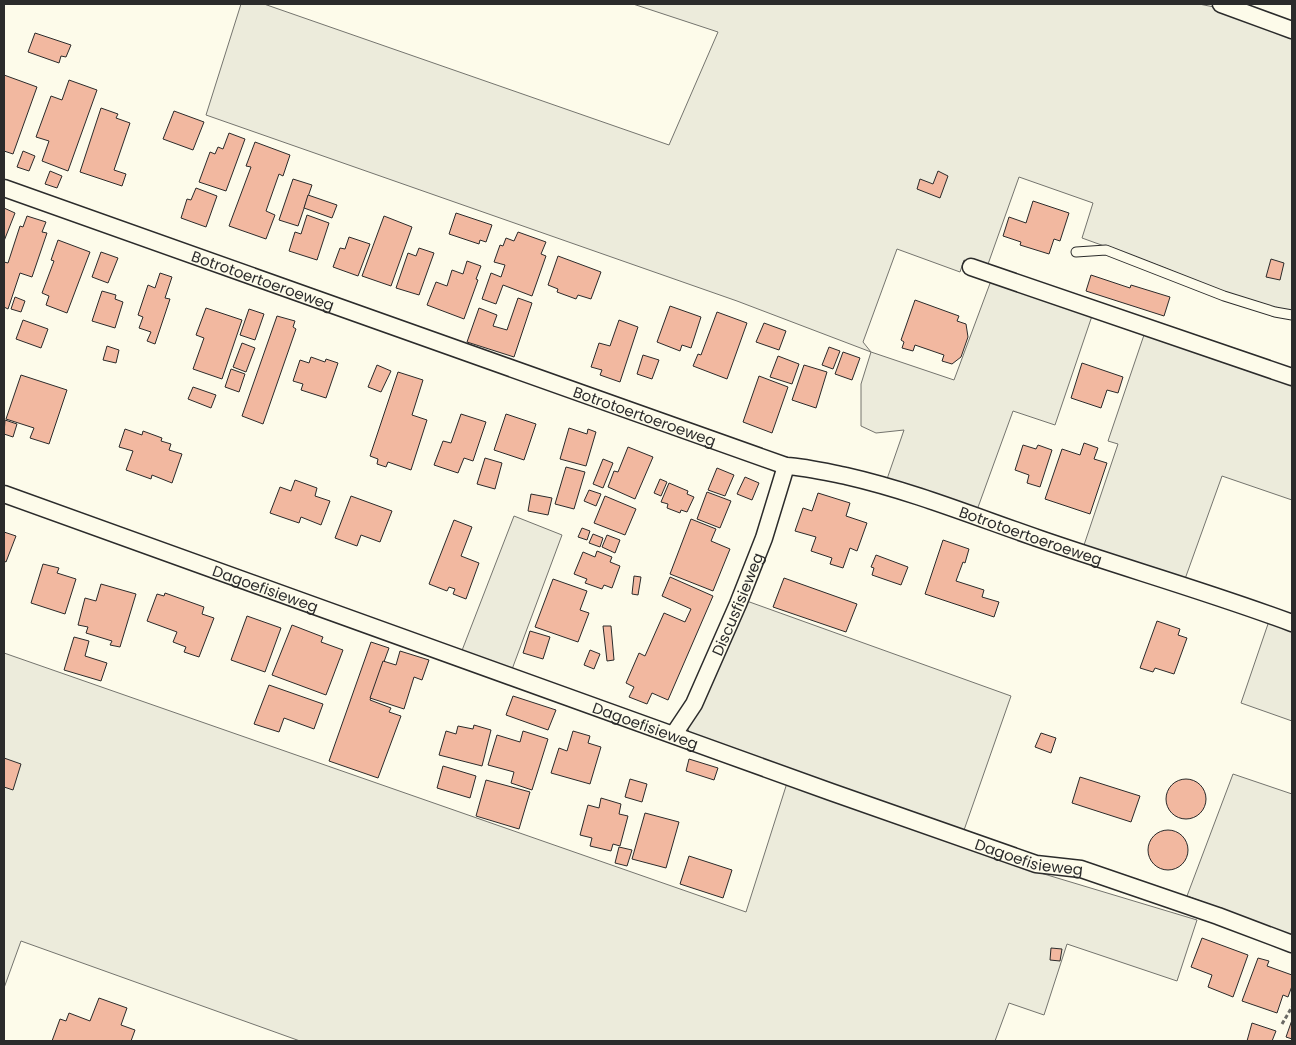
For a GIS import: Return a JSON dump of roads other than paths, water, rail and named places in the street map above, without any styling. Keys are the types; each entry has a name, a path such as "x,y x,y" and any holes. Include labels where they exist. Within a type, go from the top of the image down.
{"street":[{"path":"1221,4 1292,30"},
{"name":"Botrotoertoeroeweg","path":"4,188 786,466 801,466 884,484 1094,558 1242,604 1292,623"},
{"path":"971,267 1292,377"},
{"name":"Discusfisieweg","path":"674,734 694,704 738,604 764,538 786,466"},
{"name":"Dagoefisieweg","path":"4,494 1036,864 1081,868 1292,944"}],"lane":[{"path":"1076,252 1106,250 1224,296 1275,312 1292,315"}]}
